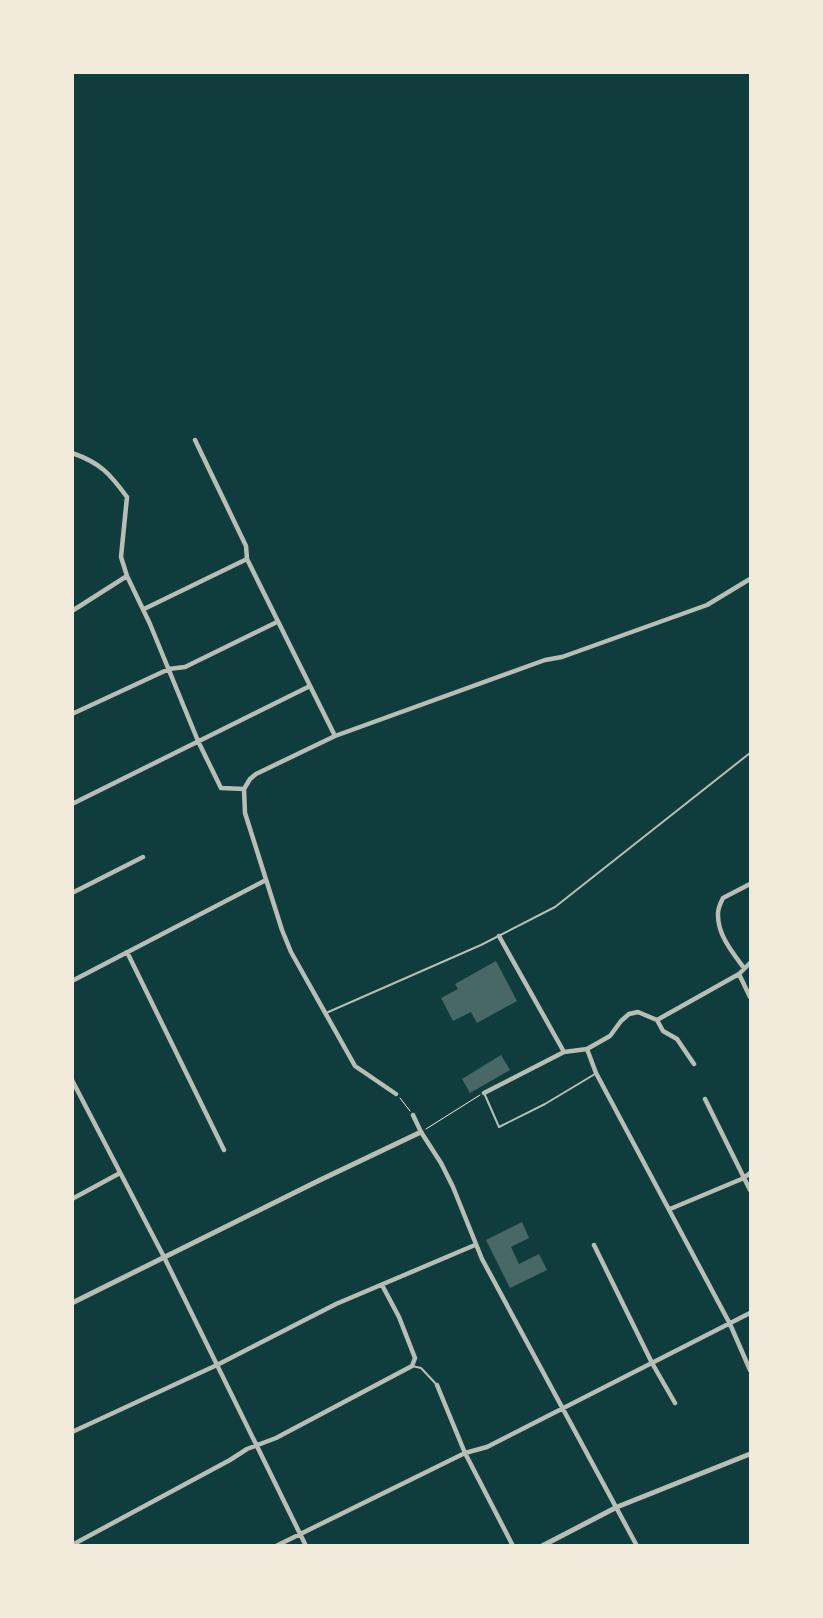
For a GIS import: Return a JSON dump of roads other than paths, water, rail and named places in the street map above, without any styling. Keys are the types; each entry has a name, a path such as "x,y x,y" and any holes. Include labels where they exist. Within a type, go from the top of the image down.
{"street":[{"path":"195,440 246,546 248,559 277,622 335,736"},
{"path":"72,453 87,458 109,473 127,497 121,557 128,576 144,609 198,741 221,788 244,789"},
{"path":"144,609 248,559"},
{"path":"72,610 128,576"},
{"path":"396,1094 355,1066 291,952 282,930 245,812 244,789 256,774 335,736 539,662 562,657 707,604 750,579"},
{"path":"72,714 169,669 185,667 277,622"},
{"path":"72,804 310,686"},
{"path":"72,893 143,857"},
{"path":"72,981 266,880"},
{"path":"744,968 721,932 718,912 723,898 750,884"},
{"path":"499,936 564,1052"},
{"path":"126,952 224,1150"},
{"path":"657,1020 739,974 750,963"},
{"path":"739,974 750,997"},
{"path":"484,1093 564,1052 587,1049 610,1036 629,1014 638,1012 657,1020 663,1031 677,1039 694,1064"},
{"path":"587,1049 596,1073 730,1324 750,1370"},
{"path":"73,1083 164,1257 306,1546"},
{"path":"705,1100 750,1190"},
{"path":"413,1116 445,1171 475,1245 637,1546"},
{"path":"72,1303 421,1132"},
{"path":"72,1198 120,1173"},
{"path":"670,1209 744,1178 750,1173"},
{"path":"72,1432 217,1365 336,1304 475,1245"},
{"path":"594,1245 652,1363 676,1403"},
{"path":"72,1546 230,1460 247,1448 276,1438 412,1366 415,1358 399,1317 382,1285"},
{"path":"276,1546 465,1453 487,1447 750,1313"},
{"path":"437,1386 465,1453 513,1546"},
{"path":"542,1546 617,1506 750,1454"}],"lane":[{"path":"326,1013 499,936 555,907 750,753"},
{"path":"484,1093 499,1127 545,1104 596,1073"},
{"path":"412,1366 421,1368 437,1386"}]}
